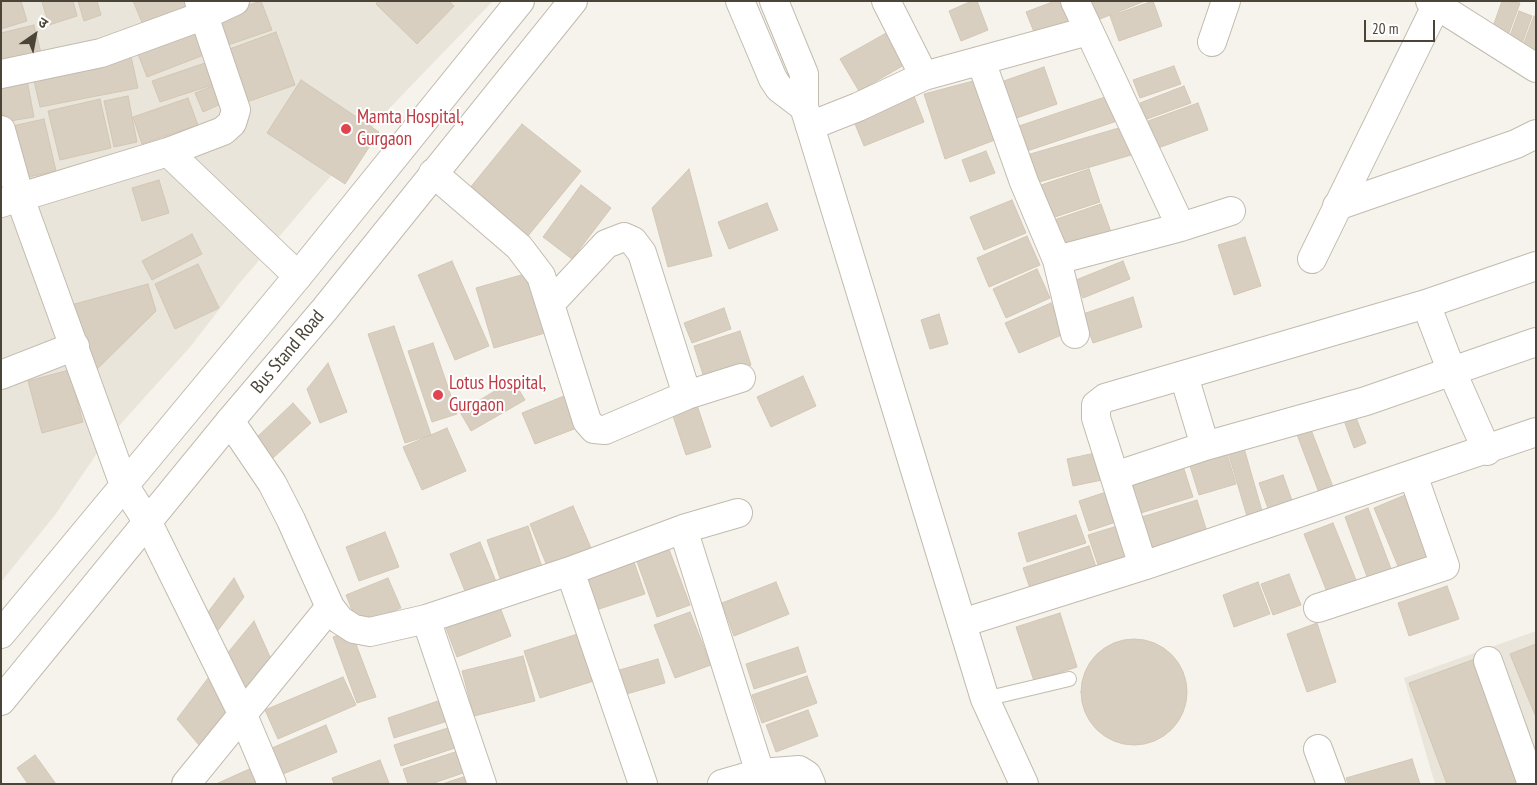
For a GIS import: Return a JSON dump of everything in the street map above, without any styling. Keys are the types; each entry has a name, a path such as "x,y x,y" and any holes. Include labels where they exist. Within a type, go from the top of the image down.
{"street":[{"path":"1,74 101,53 202,8 235,1"},
{"name":"Bus Stand Road","path":"1,701 147,521 325,309 573,1"},
{"path":"740,1 773,79 779,88 807,116"},
{"path":"774,1 804,74 807,116 985,698 1024,784"},
{"path":"886,1 924,76"},
{"path":"1075,1 1181,227"},
{"path":"1212,42 1226,1"},
{"path":"1,634 298,276 514,3"},
{"path":"1312,258 1433,4 1536,68"},
{"path":"11,201 168,152 223,131 232,123 236,110 202,8"},
{"path":"807,116 858,107 924,76 1088,31"},
{"path":"981,61 1024,182 1056,260 1076,334"},
{"path":"1,130 11,201 75,346 124,485 147,521 242,712 272,784"},
{"path":"1337,206 1516,144 1536,134"},
{"path":"168,152 298,276"},
{"path":"433,173 519,247 541,276 587,422 594,429 605,430 688,395 741,378"},
{"path":"1056,260 1181,227 1231,211"},
{"path":"550,304 606,244 624,238 633,241 642,253 688,395"},
{"path":"1143,566 1096,418 1096,405 1105,398 1426,304 1536,266"},
{"path":"1426,304 1452,372 1487,451"},
{"path":"1115,476 1205,446 1366,401 1536,342"},
{"path":"1,374 75,346"},
{"path":"1184,376 1205,446"},
{"path":"230,421 272,483 291,520 330,607 340,620 354,629 370,632 426,619 570,571 683,530 738,513"},
{"path":"962,623 1143,566 1487,451 1536,432"},
{"path":"1318,608 1445,566 1414,475"},
{"path":"683,530 760,773"},
{"path":"570,571 643,784"},
{"path":"186,784 242,712 330,607"},
{"path":"426,619 482,784"},
{"path":"1488,660 1526,742 1532,784"},
{"path":"1318,749 1331,784"},
{"path":"722,784 760,773 799,770 807,775 811,784"}],"lane":[{"path":"985,698 1069,679"}],"shaded area":[{"path":"1,1 493,1 381,117 238,285 191,346 100,449 55,515 1,582"},
{"path":"1536,631 1536,784 1435,784 1404,678"}],"building":[{"path":"1,1 21,1 27,21 1,29"},
{"path":"73,1 77,16 49,25 42,2"},
{"path":"78,1 97,1 101,15 84,21"},
{"path":"133,1 187,1 190,8 144,27"},
{"path":"261,1 272,30 225,46 215,17"},
{"path":"378,1 449,1 454,6 417,44 376,4"},
{"path":"972,1 977,1 988,30 961,41 949,11"},
{"path":"1055,1 1062,1 1073,29 1038,42 1026,12"},
{"path":"1081,1 1145,1 1090,23"},
{"path":"1153,1 1162,26 1119,41 1110,16"},
{"path":"1502,1 1520,3 1506,41 1490,35"},
{"path":"1519,11 1532,16 1519,52 1506,47"},
{"path":"1534,16 1536,17 1536,56 1521,51"},
{"path":"196,20 209,53 147,77 134,44"},
{"path":"34,25 42,57 1,66 1,33"},
{"path":"276,32 295,85 244,103 224,51"},
{"path":"888,32 906,64 859,91 840,59"},
{"path":"130,52 138,88 40,107 32,72"},
{"path":"205,63 212,85 160,102 152,81"},
{"path":"1174,66 1181,84 1140,98 1133,80"},
{"path":"1044,67 1057,104 1011,120 998,83"},
{"path":"26,75 34,117 4,122 1,108 1,80"},
{"path":"301,80 379,132 345,184 267,133"},
{"path":"977,80 1000,138 945,159 924,94"},
{"path":"215,85 223,103 203,112 195,93"},
{"path":"1184,86 1191,103 1147,119 1140,103"},
{"path":"1111,95 1120,120 1027,151 1019,126"},
{"path":"128,96 137,142 114,147 104,101"},
{"path":"914,96 924,122 864,146 853,119"},
{"path":"188,98 198,125 142,144 133,117"},
{"path":"100,99 111,148 60,160 48,111"},
{"path":"1198,103 1208,130 1158,148 1148,121"},
{"path":"44,119 56,171 20,179 8,127"},
{"path":"522,124 581,171 523,242 465,194"},
{"path":"1122,127 1131,155 1036,183 1027,155"},
{"path":"986,151 995,173 970,182 962,160"},
{"path":"689,169 712,256 668,267 652,208"},
{"path":"1089,169 1100,202 1052,218 1041,185"},
{"path":"159,180 169,213 142,221 132,188"},
{"path":"581,185 611,208 572,259 543,237"},
{"path":"1012,200 1026,233 984,250 970,217"},
{"path":"767,203 778,230 729,249 718,222"},
{"path":"1101,204 1111,232 1064,248 1054,220"},
{"path":"192,234 202,254 152,280 142,261"},
{"path":"1027,236 1040,265 989,287 977,258"},
{"path":"1245,237 1261,286 1234,295 1218,245"},
{"path":"452,261 489,346 455,360 418,275"},
{"path":"1123,261 1130,279 1083,298 1076,280"},
{"path":"198,264 219,308 175,329 155,284"},
{"path":"1037,269 1050,298 1006,318 993,289"},
{"path":"528,273 545,333 494,348 476,288"},
{"path":"148,284 156,311 91,375 71,305"},
{"path":"1133,297 1142,327 1093,343 1083,314"},
{"path":"1051,303 1064,334 1019,353 1005,323"},
{"path":"724,308 731,329 692,343 684,323"},
{"path":"939,314 948,344 930,349 921,320"},
{"path":"394,326 431,435 405,443 368,334"},
{"path":"740,331 751,365 705,381 694,346"},
{"path":"433,343 457,414 432,422 408,351"},
{"path":"328,363 347,412 320,423 307,389"},
{"path":"69,370 83,422 42,433 28,381"},
{"path":"803,376 816,406 771,427 757,397"},
{"path":"513,380 525,400 471,431 460,412"},
{"path":"569,394 582,426 535,444 522,413"},
{"path":"696,402 711,447 686,455 671,410"},
{"path":"293,403 311,423 273,458 255,439"},
{"path":"1353,410 1366,443 1354,448 1342,415"},
{"path":"1310,427 1335,492 1321,498 1296,432"},
{"path":"447,428 466,471 422,490 403,447"},
{"path":"1244,448 1264,518 1249,523 1228,452"},
{"path":"1100,452 1107,479 1073,486 1067,459"},
{"path":"1227,454 1236,484 1199,495 1190,466"},
{"path":"1183,466 1193,497 1131,516 1121,485"},
{"path":"1283,475 1294,506 1270,514 1259,483"},
{"path":"1112,490 1122,520 1089,531 1079,501"},
{"path":"1405,495 1431,558 1400,571 1374,508"},
{"path":"1197,500 1209,538 1144,558 1132,520"},
{"path":"573,506 591,548 547,566 530,524"},
{"path":"1368,508 1393,574 1369,582 1345,517"},
{"path":"1076,515 1086,543 1027,562 1018,533"},
{"path":"1127,523 1137,557 1099,568 1088,535"},
{"path":"1333,523 1356,580 1327,592 1304,534"},
{"path":"528,526 543,570 502,584 487,540"},
{"path":"385,532 399,567 359,581 346,547"},
{"path":"480,542 499,589 469,601 450,554"},
{"path":"667,544 690,605 657,617 635,556"},
{"path":"1089,546 1098,573 1032,594 1023,568"},
{"path":"633,559 645,594 593,611 581,576"},
{"path":"1289,574 1301,605 1273,615 1261,584"},
{"path":"234,578 244,597 212,638 202,620"},
{"path":"388,578 401,608 358,625 346,595"},
{"path":"776,582 789,614 734,636 722,603"},
{"path":"1258,582 1270,614 1234,627 1223,595"},
{"path":"1447,586 1459,619 1409,636 1398,603"},
{"path":"498,602 511,636 457,657 444,623"},
{"path":"690,612 711,665 675,678 654,625"},
{"path":"1060,613 1077,667 1034,681 1016,627"},
{"path":"254,621 271,659 240,698 221,661"},
{"path":"1317,623 1336,682 1307,692 1287,634"},
{"path":"351,631 376,697 357,703 333,637"},
{"path":"584,632 600,679 540,698 524,651"},
{"path":"1134,639 1154,643 1172,654 1183,672 1187,692 1183,712 1172,730 1154,741 1134,745 1114,741 1096,730 1085,712 1081,692 1085,672 1096,654 1114,643"},
{"path":"1536,644 1536,717 1510,654"},
{"path":"798,647 806,672 754,689 746,664"},
{"path":"523,656 535,701 474,716 462,671"},
{"path":"658,659 665,683 623,695 616,671"},
{"path":"1475,659 1521,784 1447,784 1409,683"},
{"path":"215,669 235,708 204,751 177,719"},
{"path":"807,676 817,703 762,723 752,695"},
{"path":"343,677 356,705 278,739 265,710"},
{"path":"444,699 451,720 394,738 388,718"},
{"path":"808,710 818,736 776,752 766,725"},
{"path":"326,725 337,752 278,776 267,750"},
{"path":"451,727 458,747 401,766 394,745"},
{"path":"458,751 466,772 431,784 408,784 403,769"},
{"path":"35,755 56,784 28,784 17,768"},
{"path":"1412,759 1420,784 1348,784 1346,778"},
{"path":"380,760 389,783 334,784 332,778"},
{"path":"256,766 264,784 216,784"},
{"path":"466,776 469,784 442,784"}],"place":[{"name":"Mamta Hospital, Gurgaon","path":"346,129"},
{"name":"Lotus Hospital, Gurgaon","path":"438,395"}]}
